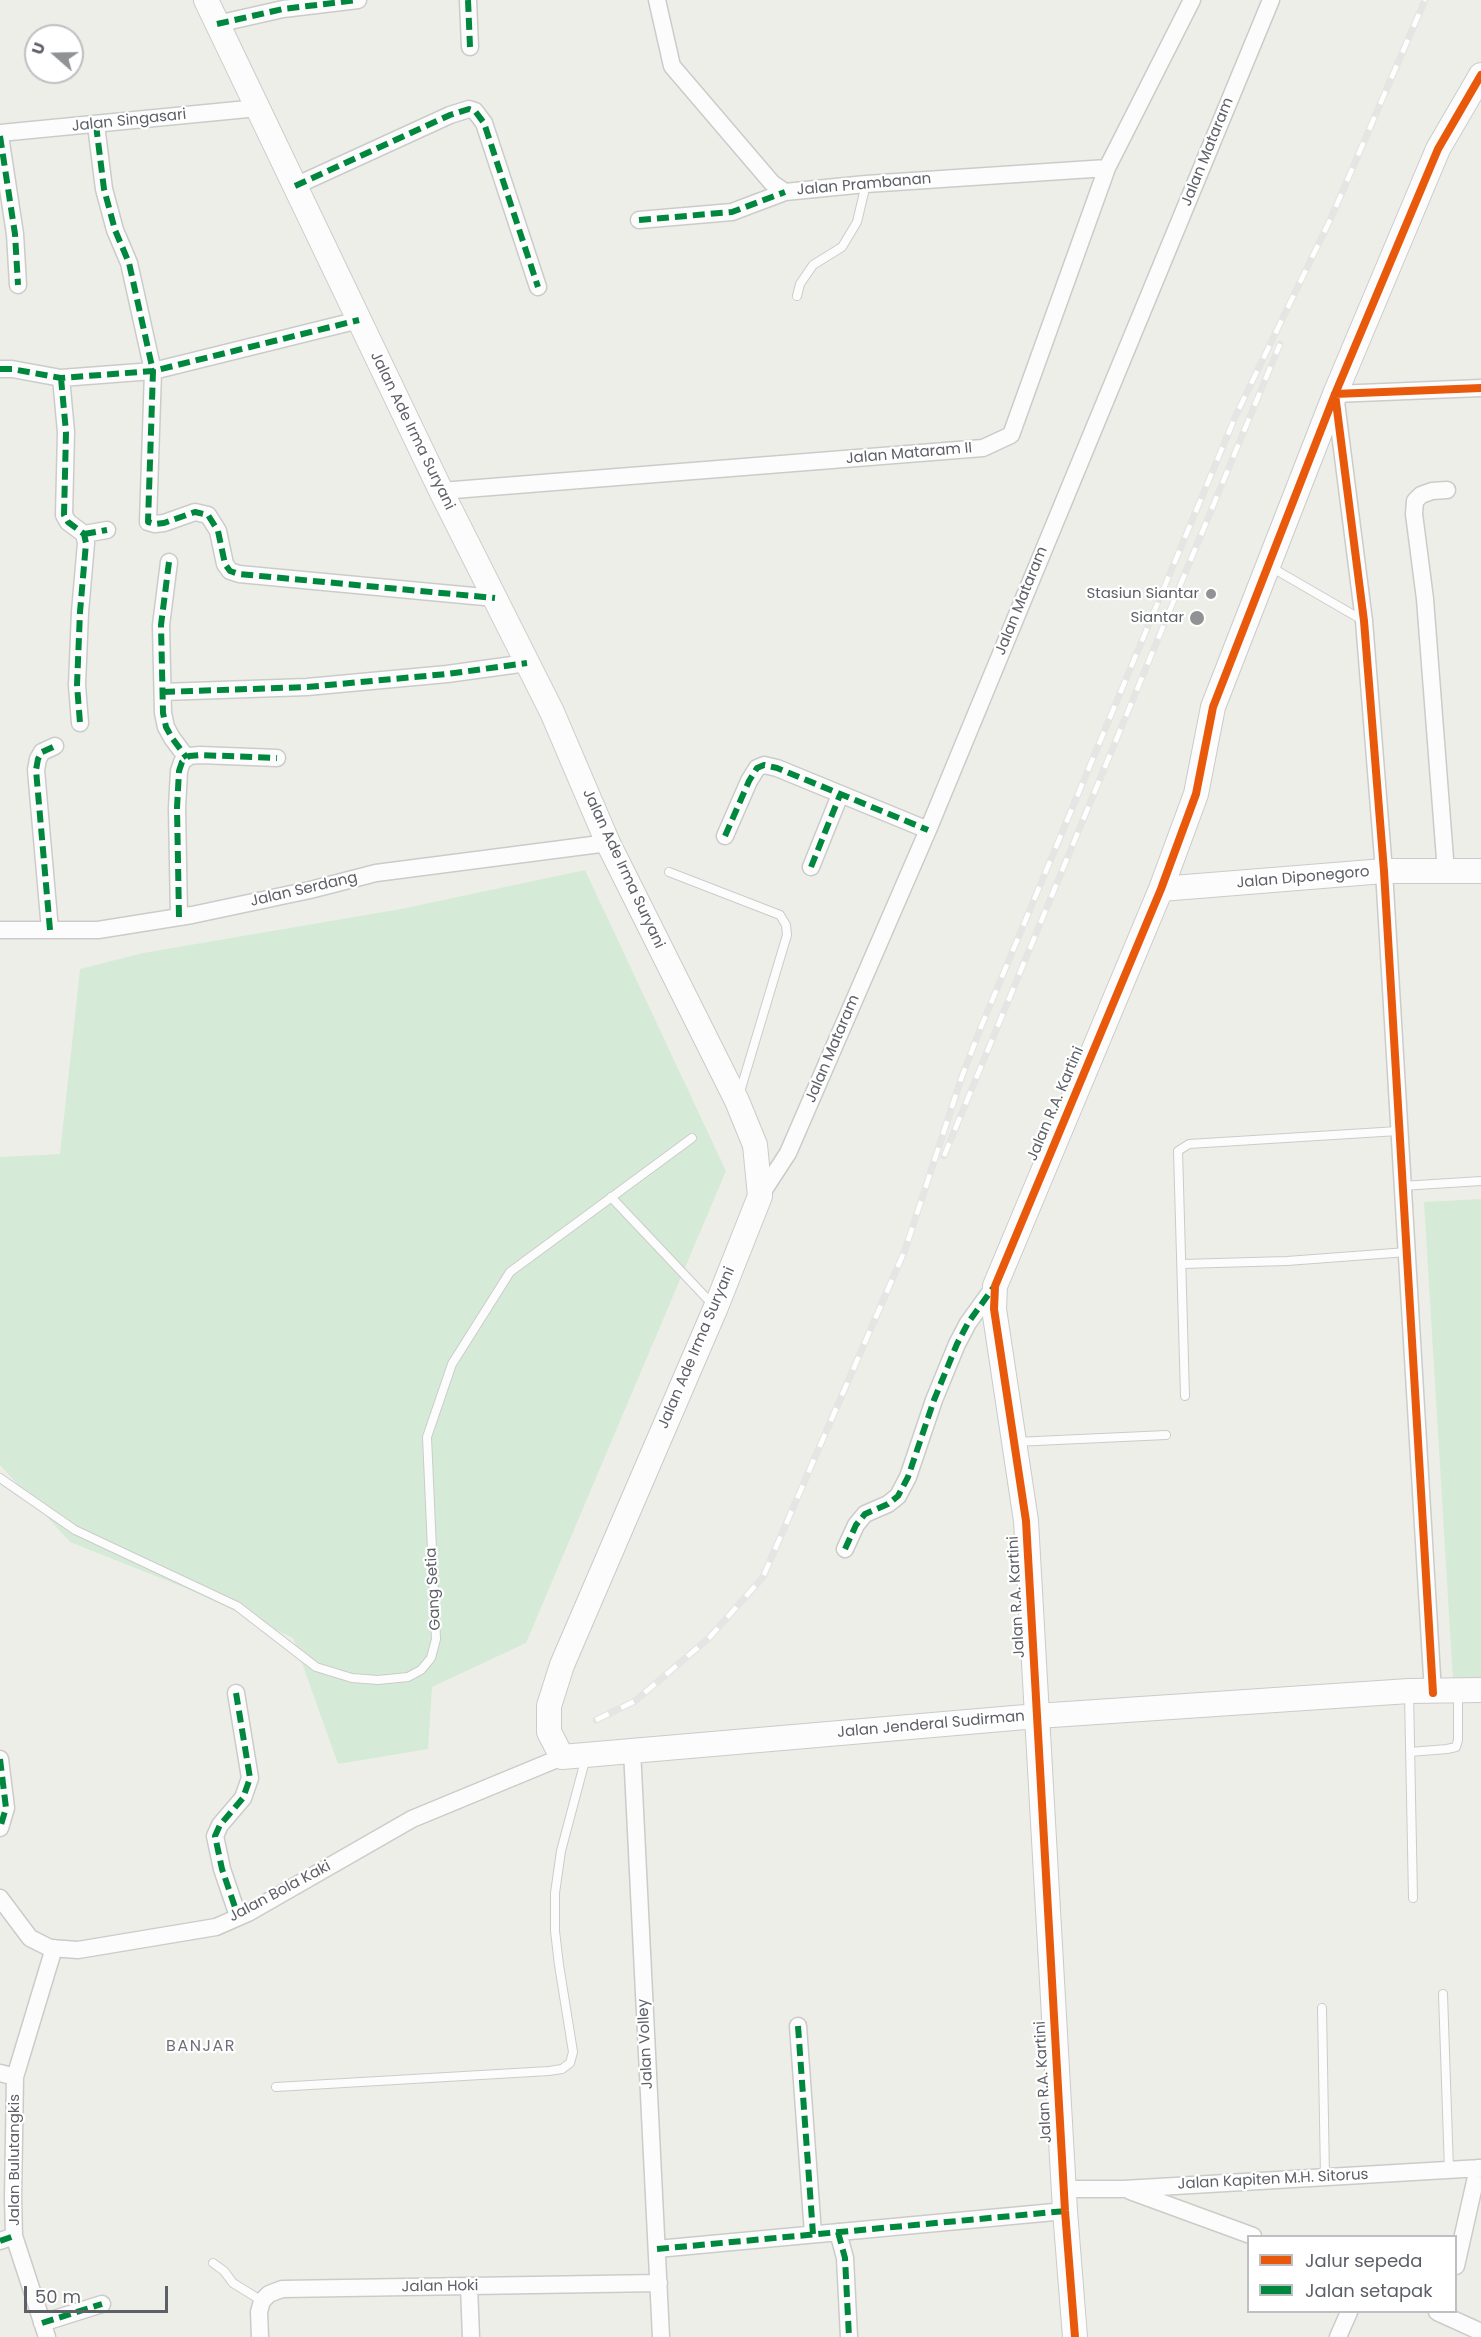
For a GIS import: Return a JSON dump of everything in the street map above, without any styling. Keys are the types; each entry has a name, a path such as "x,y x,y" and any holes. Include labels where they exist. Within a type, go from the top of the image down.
{"main road":[{"name":"Jalan Ade Irma Suryani","path":"206,0 441,491 552,712 609,843 738,1101 755,1145 760,1196 716,1307 562,1665 549,1706 549,1732 562,1757"},
{"name":"Jalan R.A. Kartini","path":"1075,2337 1026,1521 994,1309 995,1286 1161,889 1196,794 1213,707 1335,394 1438,149 1481,75"},
{"name":"Jalan Diponegoro","path":"1161,889 1384,871 1481,871"},
{"name":"Jalan Jenderal Sudirman","path":"562,1757 1037,1716 1409,1691 1433,1693 1469,1691"}],"street":[{"path":"217,24 283,9 358,0"},
{"path":"468,0 470,47"},
{"name":"Jalan Prambanan","path":"657,0 672,66 772,183 785,192 866,184 1107,168"},
{"name":"Jalan Mataram II","path":"441,491 983,448 1011,435 1107,168 1192,0"},
{"name":"Jalan Mataram","path":"760,1196 788,1153 928,830 1271,0"},
{"name":"Jalan Singasari","path":"0,135 258,108"},
{"path":"295,186 450,115 469,109 475,111 484,123 538,286"},
{"path":"96,125 104,189 115,230 129,263 153,371 148,519 150,523 164,523 195,512 208,515 218,531 225,564 230,571 239,573 495,598"},
{"path":"0,135 15,234 18,285"},
{"path":"639,220 732,212 785,192"},
{"path":"0,369 61,378 153,371 359,320"},
{"path":"61,378 66,432 64,515 68,522 84,534 86,543 77,685 80,723"},
{"path":"1433,1693 1384,871 1364,621 1335,394 1481,388"},
{"path":"1446,872 1425,599 1414,514 1415,501 1421,495 1432,491 1447,490"},
{"path":"84,534 107,530"},
{"path":"169,562 161,625 166,727 187,758"},
{"path":"163,692 306,687 447,675 527,663"},
{"path":"50,930 36,770 42,752 55,746"},
{"path":"179,918 177,808 179,771 182,762 189,756 276,758"},
{"path":"725,836 749,781 757,768 764,765 777,768 928,830"},
{"path":"811,867 840,795"},
{"name":"Jalan Serdang","path":"0,930 98,930 179,918 310,890 376,873 609,843"},
{"path":"845,1549 856,1525 866,1514 888,1504 898,1496 908,1477 934,1400 957,1344 968,1323 995,1286"},
{"path":"236,1693 250,1778 243,1798 220,1825 215,1836 222,1869 238,1916"},
{"name":"Jalan Volley","path":"632,1750 662,2337"},
{"name":"Jalan Bola Kaki","path":"0,1898 30,1938 54,1948 78,1950 216,1927 248,1913 412,1819 562,1757"},
{"path":"0,1759 6,1808 0,1828"},
{"name":"Jalan Bulutangkis","path":"45,2330 7,2239 13,2198 8,2075 54,1948"},
{"path":"798,2026 813,2234"},
{"path":"1457,2258 1479,2168"},
{"name":"Jalan Kapiten M.H. Sitorus","path":"657,2249 838,2232 1065,2200 1124,2189 1479,2168"},
{"path":"1124,2189 1250,2235"},
{"path":"838,2232 845,2258 849,2337"},
{"name":"Jalan Hoki","path":"262,2301 269,2294 282,2289 659,2283"},
{"path":"470,2286 471,2337"},
{"path":"260,2337 259,2312 262,2301"},
{"path":"45,2330 102,2304"},
{"path":"1338,2337 1349,2313"},
{"path":"1444,2313 1481,2332"}],"lane":[{"path":"797,296 800,284 813,265 842,247 857,222 866,184"},
{"path":"1269,566 1364,621"},
{"path":"669,872 780,915 786,925 787,935 738,1101"},
{"path":"1185,1396 1178,1151 1182,1147 1201,1143 1398,1131"},
{"name":"Gang Setia","path":"0,1478 75,1530 237,1606 316,1667 352,1678 378,1680 408,1677 421,1670 431,1658 436,1639 427,1437 452,1364 510,1272 692,1138"},
{"path":"1402,1186 1481,1181"},
{"path":"611,1197 716,1307"},
{"path":"1182,1264 1277,1262 1407,1252"},
{"path":"1015,1442 1166,1435"},
{"path":"1409,1691 1413,1898"},
{"path":"1410,1752 1456,1747 1469,1691"},
{"path":"276,2087 549,2071 562,2069 570,2063 573,2052 556,1942 555,1893 561,1851 587,1754"},
{"path":"1443,1994 1449,2170"},
{"path":"1322,2008 1325,2177"},
{"path":"213,2263 234,2283 262,2301"}],"green space":[{"path":"585,870 726,1171 526,1643 432,1687 428,1749 338,1764 293,1638 188,1589 70,1542 0,1465 0,1157 60,1154 80,969 143,953 401,909"},
{"path":"1481,1199 1481,1679 1453,1681 1424,1202"}],"railway":[{"path":"596,1720 635,1701 709,1638 763,1577 905,1250 961,1079 981,1027 1236,415 1331,218 1425,0"},
{"path":"944,1156 1280,344"}],"marked path":[{"path":"217,24 283,9 358,0"},
{"path":"468,0 470,47"},
{"path":"295,186 450,115 469,109 475,111 484,123 538,287"},
{"path":"96,125 104,189 115,230 129,263 153,371 148,522 164,523 195,512 208,515 218,531 225,564 230,571 239,574 495,598"},
{"path":"0,136 15,234 18,285"},
{"path":"639,220 732,212 785,192"},
{"path":"0,369 61,378 153,371 359,320"},
{"path":"61,378 66,432 64,515 68,522 84,534 86,543 77,685 80,723"},
{"path":"84,534 107,530"},
{"path":"169,562 161,625 163,713 166,727 187,758"},
{"path":"163,692 307,687 447,674 527,663"},
{"path":"50,930 36,770 42,752 55,746"},
{"path":"179,917 177,808 179,771 182,762 189,756 200,755 277,758"},
{"path":"725,836 749,781 757,768 764,765 777,768 928,830"},
{"path":"811,867 840,795"},
{"path":"845,1549 856,1525 865,1514 888,1504 898,1496 908,1477 934,1400 957,1344 968,1323 993,1288"},
{"path":"236,1693 250,1778 243,1798 220,1825 215,1836 222,1869 238,1916"},
{"path":"0,1759 6,1808 0,1828"},
{"path":"798,2026 813,2234"},
{"path":"657,2249 1065,2211"},
{"path":"838,2232 845,2258 849,2337"},
{"path":"0,2241 14,2236"},
{"path":"42,2323 102,2304"}],"cycle path":[{"path":"1075,2337 1065,2211 1026,1521 994,1309 995,1286 1161,889 1196,794 1213,707 1335,394 1438,149 1481,75"},
{"path":"1433,1693 1384,871 1364,621 1335,394 1481,388"}],"place":[{"name":"Stasiun Siantar","path":"1211,594"},
{"name":"Siantar","path":"1197,618"}],"district":[{"name":"BANJAR","path":"201,2047"}]}
